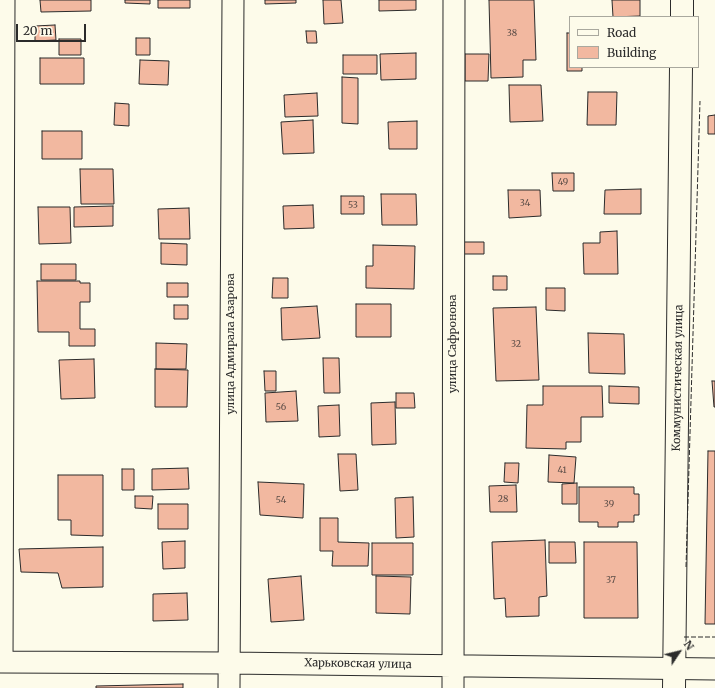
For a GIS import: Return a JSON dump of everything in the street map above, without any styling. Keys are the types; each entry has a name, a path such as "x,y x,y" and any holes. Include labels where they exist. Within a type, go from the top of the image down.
{"street":[{"path":"1,662 4,0"},
{"name":"улица Адмирала Азарова","path":"229,688 234,0"},
{"name":"улица Сафронова","path":"453,688 454,0"},
{"path":"682,0 682,16"},
{"name":"Коммунистическая улица","path":"674,679 681,68"},
{"name":"Харьковская улица","path":"1,662 453,665 674,679 715,669"}],"building":[{"path":"40,0 91,0 91,11 41,12"},
{"path":"125,0 150,0 150,4 125,3"},
{"path":"158,0 190,0 190,8 158,8"},
{"path":"265,0 296,0 296,3 265,4"},
{"path":"323,0 341,0 343,23 324,24"},
{"path":"379,0 416,0 416,10 379,11"},
{"path":"489,0 534,0 536,60 523,60 523,77 491,78"},
{"path":"612,0 640,0 640,16 613,16"},
{"path":"55,25 56,40 35,41 35,26"},
{"path":"306,31 316,31 317,43 307,43"},
{"path":"567,33 569,33 569,68 582,68 582,71 567,71"},
{"path":"136,38 150,38 150,55 136,55"},
{"path":"59,39 81,39 81,55 59,55"},
{"path":"416,53 416,79 381,80 380,54"},
{"path":"465,54 489,54 488,81 465,81"},
{"path":"343,55 377,55 377,74 343,74"},
{"path":"40,58 84,58 84,84 40,84"},
{"path":"140,60 169,61 168,85 139,84"},
{"path":"342,77 358,78 358,124 342,123"},
{"path":"509,85 541,85 543,121 510,122"},
{"path":"588,92 617,92 616,125 587,125"},
{"path":"317,93 318,116 285,117 284,95"},
{"path":"115,103 129,104 129,126 114,125"},
{"path":"715,115 715,134 708,134 708,116"},
{"path":"313,120 314,153 283,154 281,122"},
{"path":"417,121 417,149 389,149 388,122"},
{"path":"42,131 82,131 82,159 42,159"},
{"path":"80,169 113,169 114,204 81,204"},
{"path":"552,173 574,173 574,191 553,191"},
{"path":"641,189 641,214 604,214 605,190"},
{"path":"508,190 540,190 541,216 509,218"},
{"path":"381,194 416,194 417,225 382,225"},
{"path":"341,196 364,196 364,214 341,214"},
{"path":"313,205 314,228 284,229 283,206"},
{"path":"113,206 113,226 74,227 74,207"},
{"path":"38,207 70,207 71,243 39,244"},
{"path":"189,208 190,239 159,239 158,209"},
{"path":"617,231 618,274 584,274 583,243 600,243 600,232"},
{"path":"464,242 484,242 484,254 464,254"},
{"path":"161,243 187,244 187,265 161,264"},
{"path":"373,245 415,246 414,289 366,288 366,266 373,266"},
{"path":"41,264 76,264 76,280 41,280"},
{"path":"493,276 507,276 507,290 493,290"},
{"path":"273,278 288,278 288,298 272,298"},
{"path":"37,281 80,281 80,283 90,283 90,302 80,302 80,329 95,329 95,346 69,346 69,332 38,332"},
{"path":"167,283 188,283 188,297 167,297"},
{"path":"546,288 565,288 565,311 546,310"},
{"path":"356,304 391,304 391,337 356,337"},
{"path":"174,305 188,305 188,319 174,319"},
{"path":"317,306 320,338 282,340 281,308"},
{"path":"536,307 539,380 496,381 493,308"},
{"path":"588,333 624,334 625,374 589,373"},
{"path":"156,343 187,344 186,369 156,369"},
{"path":"323,358 339,358 340,393 324,393"},
{"path":"94,359 95,398 61,399 59,360"},
{"path":"155,369 188,370 187,407 155,407"},
{"path":"264,371 276,371 276,391 265,391"},
{"path":"712,381 715,381 715,407 714,407"},
{"path":"543,386 602,386 603,417 581,417 581,442 566,442 566,449 526,448 527,405 543,405"},
{"path":"609,386 639,387 639,404 609,403"},
{"path":"296,391 298,421 266,422 265,393"},
{"path":"396,393 414,393 415,408 396,408"},
{"path":"395,402 396,444 372,445 371,403"},
{"path":"339,405 340,436 319,437 318,406"},
{"path":"708,451 715,451 715,624 705,624"},
{"path":"338,454 356,454 358,490 340,491"},
{"path":"549,455 576,457 574,483 548,482"},
{"path":"505,463 519,463 518,483 504,482"},
{"path":"188,468 189,489 152,490 152,469"},
{"path":"122,469 134,469 134,490 122,490"},
{"path":"58,475 103,475 103,536 71,535 71,520 58,520"},
{"path":"258,482 304,484 303,518 260,515"},
{"path":"577,483 577,504 562,504 562,484"},
{"path":"516,485 517,512 490,512 489,486"},
{"path":"579,487 634,487 634,494 639,494 639,515 634,515 634,522 618,522 618,527 598,527 598,522 579,522"},
{"path":"135,496 153,496 152,509 135,508"},
{"path":"413,497 414,537 396,538 395,498"},
{"path":"158,504 188,504 188,529 158,529"},
{"path":"320,518 338,518 338,542 369,543 368,566 332,566 333,551 320,551"},
{"path":"545,540 547,596 539,597 539,616 506,617 505,598 494,599 492,542"},
{"path":"185,541 185,568 163,569 162,542"},
{"path":"549,542 575,542 576,563 549,563"},
{"path":"584,542 637,542 638,618 584,618"},
{"path":"372,543 413,543 413,575 372,575"},
{"path":"103,547 103,587 62,588 58,573 21,572 19,549"},
{"path":"301,576 304,620 271,622 268,579"},
{"path":"376,576 411,577 410,614 376,613"},
{"path":"187,593 188,620 153,621 153,594"},
{"path":"183,684 183,688 96,688 96,686"}],"fence":[{"path":"686,567 700,101"},
{"path":"684,637 715,637"}]}
